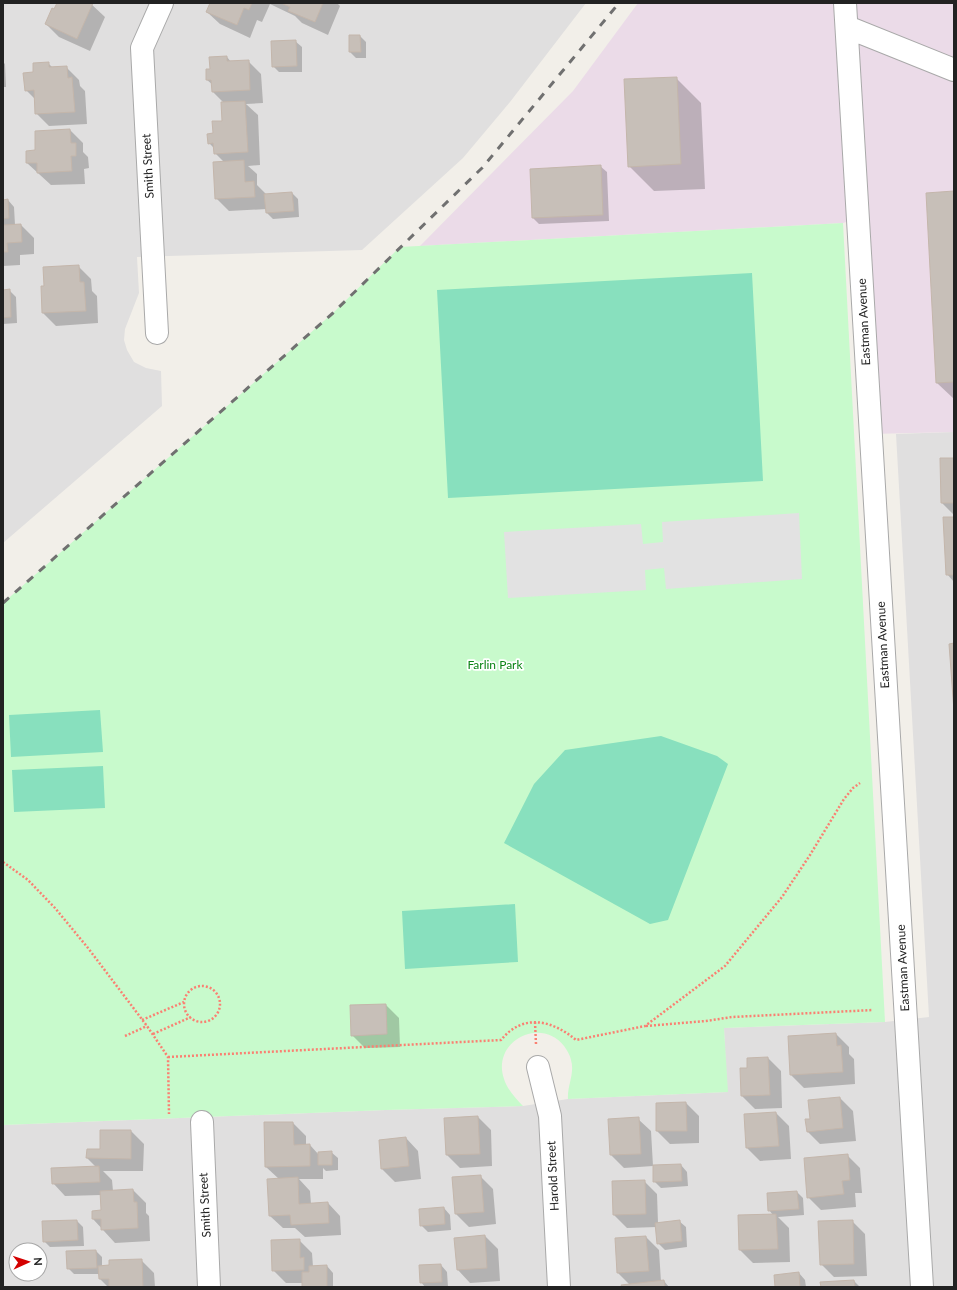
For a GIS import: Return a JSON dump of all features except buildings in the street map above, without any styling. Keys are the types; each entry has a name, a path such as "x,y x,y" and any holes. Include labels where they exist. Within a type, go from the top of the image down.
{"street":[{"name":"Smith Street","path":"157,333 142,48 162,3"},
{"name":"Eastman Avenue","path":"845,3 922,1287"},
{"path":"847,27 954,70"},
{"name":"Harold Street","path":"538,1067 550,1116 559,1287"},
{"name":"Smith Street","path":"202,1122 209,1287"}],"path":[{"path":"646,1026 725,966 782,897 807,861 844,799 853,788 860,784"},
{"path":"3,862 28,880 55,908 88,948 147,1026 168,1057 169,1114"},
{"path":"199,986 210,988 218,997 220,1003 216,1014 207,1021 201,1022 191,1017 184,1008 184,1002 189,992 199,986"},
{"path":"142,1020 184,1002"},
{"path":"168,1057 501,1040 508,1032 520,1025 535,1022 550,1024 566,1032 576,1040 646,1026 706,1021 732,1017 873,1010"},
{"path":"152,1034 191,1017"},
{"path":"125,1036 147,1026"}],"shaded area":[{"path":"3,3 586,3 510,102 463,158 362,250 137,257 139,293 125,329 124,340 127,350 134,362 146,368 161,371 162,406 3,543"},
{"path":"638,3 954,3 954,432 871,434 858,218 843,223 420,246 573,91"},
{"path":"954,432 954,1287 3,1287 3,1125 523,1106 568,1099 727,1092 724,1028 885,1022 929,1017 896,434"},
{"path":"799,513 802,579 666,589 664,568 645,570 646,590 508,598 504,532 641,524 643,544 663,542 662,522"}],"green space":[{"name":"Farlin Park","path":"843,223 885,1022 724,1028 728,1092 568,1099 572,1065 568,1053 564,1046 554,1037 543,1033 531,1033 520,1037 511,1044 505,1054 502,1065 504,1079 507,1086 523,1106 3,1125 3,603 333,313 400,247"},
{"path":"752,273 763,481 448,498 437,290"},
{"path":"100,710 103,752 11,757 9,715"},
{"path":"661,736 717,756 728,764 668,920 650,924 504,843 534,784 565,750"},
{"path":"103,766 105,808 14,812 12,770"},
{"path":"515,904 518,962 405,969 402,911"}],"railway":[{"path":"3,603 333,313 482,168 619,3"}]}
